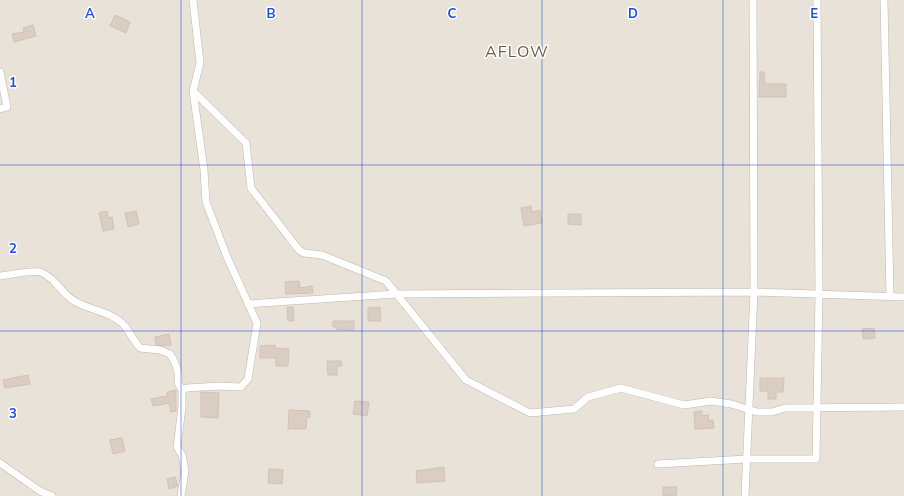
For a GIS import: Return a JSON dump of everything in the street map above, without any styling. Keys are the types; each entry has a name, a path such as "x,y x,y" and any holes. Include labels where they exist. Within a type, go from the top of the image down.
{"street":[{"path":"182,390 187,388 219,386 241,387 248,378 256,322 227,258 206,202 204,170 193,91 200,63 193,0"},
{"path":"745,496 754,292 753,0"},
{"path":"658,464 747,459 816,459 819,294 817,0"},
{"path":"884,0 890,297"},
{"path":"0,72 7,107 0,109"},
{"path":"193,91 246,143 251,188 299,250 304,253 322,255 340,264 386,282 466,380 530,413 574,409 588,397 621,388 684,405 711,401 731,404 757,412 772,412 785,408 904,407"},
{"path":"0,276 26,272 40,272 56,284 61,291 74,301 112,317 121,323 140,348 160,350 170,354 177,367 179,376 178,383 182,390 182,407 177,447 182,455 185,472 182,496"},
{"path":"248,304 396,294 754,292 904,297"},
{"path":"0,463 40,491 52,496"}],"shaded area":[{"path":"0,0 904,0 904,496 0,496"}],"building":[{"path":"115,15 130,22 126,33 110,26"},
{"path":"33,25 36,36 14,42 12,34 24,32 23,28"},
{"path":"760,72 764,72 765,84 786,84 786,97 759,97"},
{"path":"531,206 532,212 540,210 542,223 524,226 521,208"},
{"path":"107,211 108,218 112,217 114,229 103,231 99,213"},
{"path":"136,211 139,224 128,227 125,213"},
{"path":"568,214 581,214 581,225 568,224"},
{"path":"299,281 300,288 312,286 313,293 286,294 285,282"},
{"path":"287,307 293,307 294,321 288,321"},
{"path":"380,307 381,321 368,321 368,308"},
{"path":"333,321 354,321 354,330 337,330 336,327 333,327"},
{"path":"874,328 875,338 863,339 862,329"},
{"path":"169,334 171,345 156,345 155,337"},
{"path":"275,345 275,348 289,349 288,366 276,366 276,358 260,358 260,346"},
{"path":"327,361 341,361 342,366 337,366 337,375 328,375"},
{"path":"28,375 30,384 5,388 3,380"},
{"path":"760,378 784,378 783,392 776,392 776,399 768,399 768,391 760,391"},
{"path":"176,390 176,411 171,412 169,403 153,406 151,399 167,396 167,392"},
{"path":"201,392 219,393 218,418 201,417"},
{"path":"355,401 369,402 367,416 353,414"},
{"path":"289,410 310,411 310,417 307,417 306,429 288,429"},
{"path":"702,411 702,416 708,415 709,421 713,420 714,428 695,429 694,412"},
{"path":"122,438 125,451 113,454 110,440"},
{"path":"444,467 445,481 417,483 416,471"},
{"path":"269,469 283,470 282,484 268,483"},
{"path":"175,477 178,486 169,489 167,479"},
{"path":"663,487 677,487 676,496 663,496"}],"district":[{"name":"AFLOW","path":"517,51"}]}
